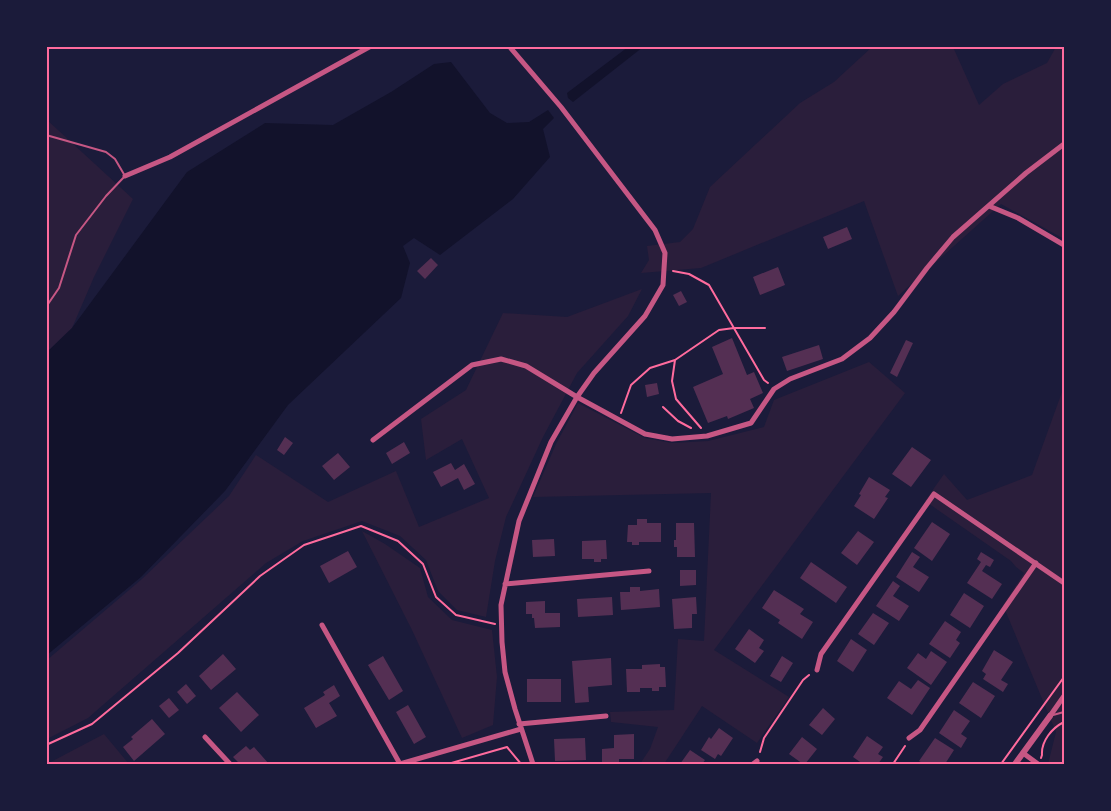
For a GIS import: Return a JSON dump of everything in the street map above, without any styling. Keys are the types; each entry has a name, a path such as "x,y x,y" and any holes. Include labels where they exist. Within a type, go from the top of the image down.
{"street":[{"path":"125,176 170,157 371,46"},
{"path":"509,46 561,107 656,230 665,253 663,285 645,316 594,373 577,396 551,442 519,521 501,605 501,626 505,672 533,765"},
{"path":"373,440 472,365 501,359 526,366 645,434 672,439 707,436 751,423 774,389 790,379 842,359 870,338 894,312 953,237 1026,173 1065,144"},
{"path":"989,206 1018,218 1065,245"},
{"path":"817,670 821,654 934,494 1065,583"},
{"path":"909,738 920,730 1036,563"},
{"path":"505,584 649,572"},
{"path":"322,625 400,764 520,727 606,716"},
{"path":"1015,765 1065,696"},
{"path":"205,737 230,765"},
{"path":"1023,753 1037,764"}],"lane":[{"path":"46,135 106,152 116,159 125,176 106,196 76,235 59,288 46,307"},
{"path":"1050,716 1065,712"}],"path":[{"path":"663,269 688,274 709,285 764,380 774,389"},
{"path":"618,419 631,385 650,368 675,360 719,330 765,328"},
{"path":"675,360 672,381 676,399 707,436"},
{"path":"663,407 678,421 707,436"},
{"path":"46,745 92,723 178,653 260,576 304,545 361,526 398,541 423,564 436,597 456,615 501,626"},
{"path":"755,763 764,738 803,680 817,670"},
{"path":"1001,765 1065,677"},
{"path":"1037,764 1042,755 1045,740 1056,726 1065,722"},
{"path":"893,765 909,738"},
{"path":"448,765 507,747 521,765"}],"shaded area":[{"path":"628,47 643,47 573,102 568,98 567,93"},
{"path":"872,47 953,47 979,105 1003,84 1047,63 1056,47 1064,47 1064,239 1001,204 898,296 864,201 701,268 641,273 649,260 647,246 680,242 693,229 710,187 800,103 834,82"},
{"path":"451,62 490,113 507,123 529,122 548,110 554,118 543,129 550,157 513,199 440,255 414,238 403,246 410,263 401,298 288,405 225,491 141,577 47,655 47,352 72,328 187,172 265,123 333,125 434,64"},
{"path":"46,119 133,199 94,277 72,328 47,352"},
{"path":"642,289 628,316 577,373 543,437 506,517 495,561 486,617 457,610 438,591 426,560 400,536 362,521 303,541 266,563 88,718 47,739 47,660 142,579 229,496 256,455 328,502 396,471 419,527 489,498 462,439 426,460 421,419 466,390 503,313 567,317"},
{"path":"869,362 905,393 714,650 789,697 757,743 702,706 664,764 640,764 650,749 658,727 611,722 610,712 674,710 678,639 704,641 711,493 533,497 556,444 578,403 645,438 672,443 708,441 764,427 774,400"},
{"path":"1064,373 1064,764 1048,764 1056,732 1003,605 1024,573 1011,561 925,501 944,474 967,500 1032,475 1062,392"},
{"path":"362,531 420,568 428,597 452,620 492,630 497,677 493,725 462,738 412,630"},
{"path":"104,734 129,764 47,764"}],"building":[{"path":"847,227 852,239 828,249 823,237"},
{"path":"431,258 438,265 425,279 417,271"},
{"path":"778,267 785,285 760,295 753,277"},
{"path":"681,291 687,302 679,306 673,295"},
{"path":"732,338 747,375 754,372 763,393 750,399 754,408 728,419 727,416 708,423 693,387 723,374 712,347"},
{"path":"906,340 913,343 897,377 890,373"},
{"path":"819,345 823,359 787,371 782,357"},
{"path":"657,383 659,394 647,397 645,385"},
{"path":"285,437 293,443 284,455 277,450"},
{"path":"404,442 410,453 392,464 386,453"},
{"path":"912,447 931,460 911,487 892,474"},
{"path":"338,453 350,467 334,480 322,466"},
{"path":"451,463 455,470 464,464 475,484 464,490 458,478 441,487 433,472"},
{"path":"869,477 890,490 885,497 888,498 874,519 854,506"},
{"path":"637,519 647,519 647,523 661,523 661,542 639,542 639,545 632,545 632,542 627,542 628,525 637,525"},
{"path":"932,522 950,534 932,561 914,548"},
{"path":"676,523 694,523 695,557 677,557 677,547 674,547"},
{"path":"858,531 874,542 857,565 841,553"},
{"path":"554,539 555,556 533,557 532,540"},
{"path":"606,540 607,559 594,562 594,559 582,559 582,541"},
{"path":"348,551 357,567 329,583 320,566"},
{"path":"912,552 920,557 913,567 929,577 919,592 896,577"},
{"path":"981,552 994,560 990,567 986,565 982,571 1002,584 992,599 967,583 981,562 977,559"},
{"path":"811,562 847,587 836,603 800,578"},
{"path":"680,570 696,570 696,585 680,586"},
{"path":"893,581 900,586 893,596 909,606 899,621 876,606"},
{"path":"630,587 640,587 640,591 659,589 660,607 621,610 620,592 630,592"},
{"path":"774,590 804,609 800,614 813,622 802,639 778,623 780,620 762,608"},
{"path":"964,593 984,606 970,628 950,615"},
{"path":"612,597 613,615 578,617 577,599"},
{"path":"696,597 697,614 692,614 692,628 674,629 672,599"},
{"path":"545,601 545,613 560,613 560,627 535,628 532,614 526,614 526,602"},
{"path":"873,613 889,623 874,645 858,634"},
{"path":"945,621 961,632 956,640 960,643 950,658 929,644"},
{"path":"749,629 764,640 759,648 764,651 755,663 735,649"},
{"path":"851,639 867,650 853,672 837,661"},
{"path":"994,650 1013,662 1001,680 1008,684 1003,692 983,679 986,674 982,671"},
{"path":"931,651 947,662 931,685 907,668 918,653 926,659"},
{"path":"223,654 236,669 211,690 199,676"},
{"path":"383,656 403,691 389,700 368,665"},
{"path":"782,656 793,663 781,682 770,676"},
{"path":"611,658 612,685 588,687 589,702 575,703 572,661"},
{"path":"660,664 660,667 665,667 666,687 659,687 659,691 652,691 652,688 640,688 640,692 627,692 626,669 642,669 642,665"},
{"path":"527,679 561,679 561,702 527,702"},
{"path":"918,680 930,688 912,715 887,698 899,681 911,689"},
{"path":"973,682 995,696 981,718 959,703"},
{"path":"186,684 196,696 187,704 177,692"},
{"path":"334,685 340,696 329,703 337,716 316,728 304,708 325,695 323,692"},
{"path":"237,692 259,715 241,732 219,708"},
{"path":"169,698 179,710 169,718 159,706"},
{"path":"408,705 426,737 414,744 396,712"},
{"path":"823,708 835,719 822,735 809,725"},
{"path":"954,710 970,721 961,734 967,738 961,748 939,733"},
{"path":"152,719 165,734 134,761 123,747"},
{"path":"719,728 733,738 721,756 718,754 715,759 701,750 709,737 711,739"},
{"path":"634,734 634,759 619,759 619,764 602,764 602,749 614,748 614,735"},
{"path":"867,736 883,747 878,754 883,757 878,764 863,764 853,757"},
{"path":"802,737 817,749 805,764 789,754"},
{"path":"585,738 586,760 555,761 554,739"},
{"path":"935,738 954,750 945,764 924,764 919,761"},
{"path":"246,746 250,750 254,747 269,764 240,764 233,757"},
{"path":"690,750 705,760 702,764 680,764"}]}
